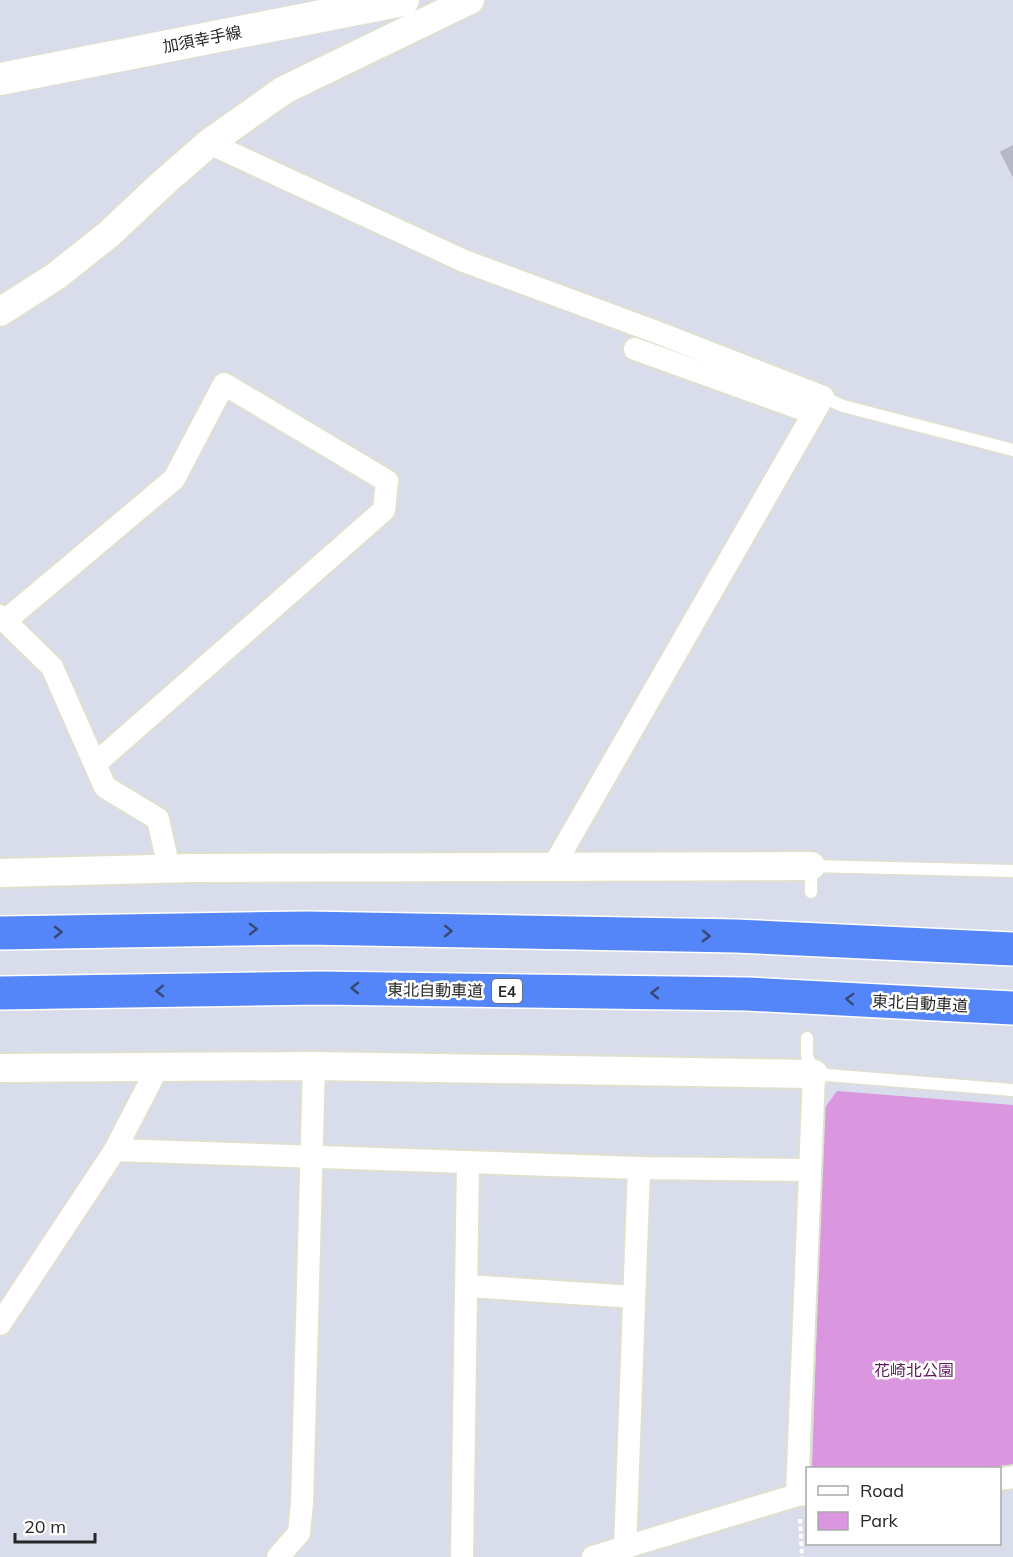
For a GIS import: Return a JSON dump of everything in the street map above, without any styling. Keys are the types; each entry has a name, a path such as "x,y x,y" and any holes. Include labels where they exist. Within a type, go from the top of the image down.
{"highway":[{"path":"0,933 319,928 736,936 1013,949"},
{"name":"東北自動車道","path":"0,993 368,988 747,994 1013,1008"}],"main road":[{"name":"加須幸手線","path":"0,79 403,0"}],"street":[{"path":"0,312 56,276 109,234 161,184 209,143 284,90 470,0"},
{"path":"209,143 464,261 659,333 818,405"},
{"path":"635,349 818,405"},
{"path":"95,764 384,510 387,481 224,384 174,478 3,619 52,667 105,787 158,819 169,869"},
{"path":"553,867 818,405"},
{"path":"0,873 169,869 553,867 811,879"},
{"path":"0,1324 115,1150 158,1066"},
{"path":"278,1557 299,1533 302,1503 314,1066"},
{"path":"0,1068 314,1066 814,1074 809,1170 802,1494 593,1557"},
{"path":"115,1150 639,1168 809,1170"},
{"path":"462,1557 468,1286 468,1162"},
{"path":"625,1549 639,1168"},
{"path":"468,1286 634,1297"}],"lane":[{"path":"818,405 843,406 1013,450"},
{"path":"811,879 1013,871"},
{"path":"807,1038 807,1056 814,1074 1013,1090"}],"path":[{"path":"802,1494 802,1557"}],"green space":[{"name":"花崎北公園","path":"837,1091 1013,1105 1013,1468 812,1467 824,1109"}],"building":[{"path":"1013,146 1013,176 1001,152"}]}
